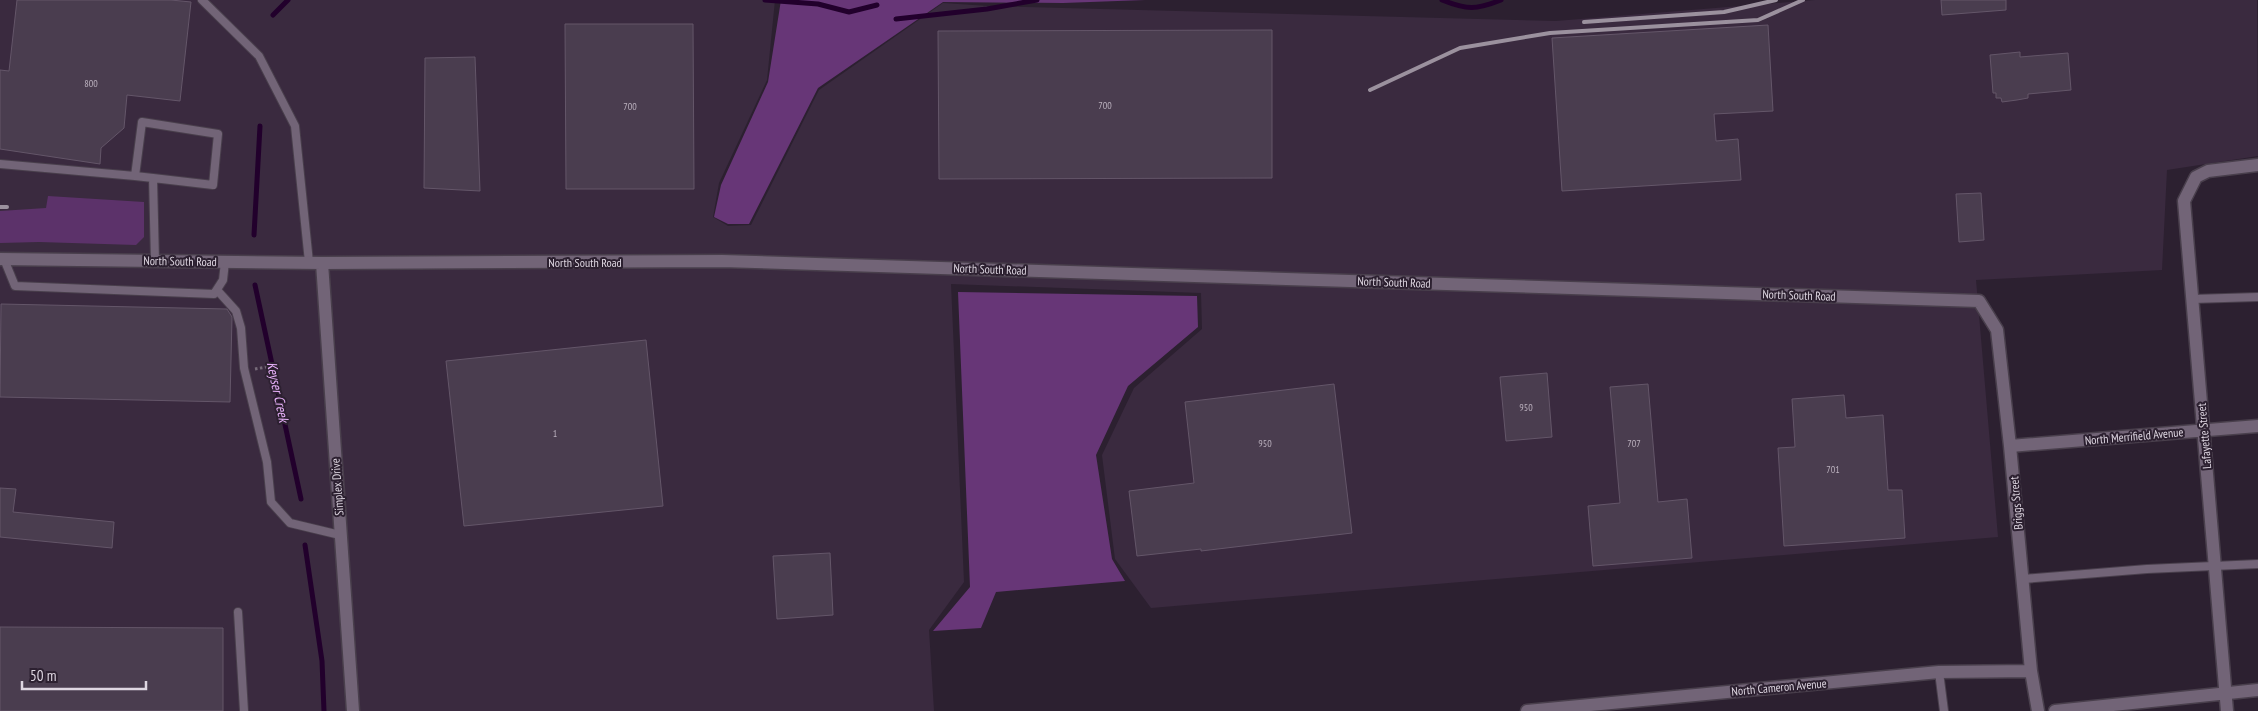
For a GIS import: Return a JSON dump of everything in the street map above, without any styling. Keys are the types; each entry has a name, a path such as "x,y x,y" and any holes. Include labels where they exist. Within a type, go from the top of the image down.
{"street":[{"name":"Lafayette Street","path":"2227,711 2184,201 2196,177 2208,171 2258,166"},
{"name":"North South Road","path":"2,259 315,263 722,261 1979,301"},
{"name":"Simplex Drive","path":"315,263 340,535 353,711"},
{"name":"Briggs Street","path":"1979,301 1997,330 2031,671 2038,711"},
{"name":"North Merrifield Avenue","path":"2010,446 2258,426"},
{"name":"North Cameron Avenue","path":"1527,711 1938,672 2031,671"},
{"path":"2055,711 2258,690"}],"lane":[{"path":"202,0 259,56 296,126 315,263"},
{"path":"0,164 213,185 218,134 142,122 135,176"},
{"path":"154,178 155,261"},
{"path":"2,259 15,286 214,294 223,280 225,262"},
{"path":"217,290 236,310 241,328 244,368 267,462 271,502 290,523 340,535"},
{"path":"2192,299 2258,297"},
{"path":"2023,580 2147,569 2215,568 2258,564"},
{"path":"238,612 244,711"},
{"path":"1938,672 1944,711"}],"path":[{"path":"258,368 277,365"}],"shaded area":[{"path":"0,0 775,0 767,80 719,183 713,217 728,226 751,225 819,90 943,3 988,6 1556,21 1815,0 2257,0 2258,156 2167,170 2162,270 1976,280 1998,537 1151,608 1115,559 1102,455 1134,388 1202,329 1201,293 951,284 964,582 929,630 934,711 0,711"},
{"path":"781,0 1145,0 1063,3 943,2 818,88 749,224 728,224 714,217 721,185 768,82"},
{"path":"48,196 144,202 144,237 136,245 39,242 0,243 0,211 46,208"},
{"path":"958,292 1197,296 1198,327 1128,386 1096,455 1112,559 1125,581 996,592 981,628 933,631 970,587"}],"building":[{"path":"17,0 171,0 191,2 180,101 127,95 124,128 101,148 100,164 0,149 0,70 9,71"},
{"path":"1941,0 2006,0 2006,10 1942,15"},
{"path":"565,24 693,24 694,189 566,189"},
{"path":"1768,25 1773,111 1714,114 1716,141 1738,139 1741,180 1562,191 1552,38"},
{"path":"1272,30 1272,178 939,179 938,31"},
{"path":"2020,52 2020,57 2068,53 2071,90 2028,94 2028,98 2002,102 2001,98 1996,98 1996,93 1993,93 1990,55"},
{"path":"475,57 480,191 424,188 425,58"},
{"path":"1981,193 1984,240 1959,242 1956,194"},
{"path":"1,304 227,309 232,317 230,402 0,397"},
{"path":"646,340 663,506 464,526 446,361"},
{"path":"1547,373 1552,437 1506,441 1500,377"},
{"path":"1334,384 1352,533 1201,551 1201,549 1137,556 1129,491 1194,483 1185,402"},
{"path":"1648,384 1658,502 1687,499 1692,558 1593,566 1588,506 1620,503 1610,387"},
{"path":"1844,395 1846,418 1883,415 1888,490 1902,490 1905,538 1784,546 1778,448 1795,447 1792,399"},
{"path":"0,488 16,489 13,512 114,522 112,548 0,537"},
{"path":"830,553 833,615 777,619 773,556"},
{"path":"0,627 223,628 223,711 0,711"}],"waterway":[{"name":"Keyser Creek","path":"273,15 288,0"},
{"name":"Keyser Creek","path":"765,0 818,4 849,12 877,5"},
{"name":"Keyser Creek","path":"896,19 987,9 1037,0"},
{"name":"Keyser Creek","path":"1442,0 1458,6 1471,8 1485,6 1501,0"},
{"name":"Keyser Creek","path":"254,235 260,126"},
{"name":"Keyser Creek","path":"255,285 301,499"},
{"name":"Keyser Creek","path":"305,545 322,661 324,711"}],"railway":[{"path":"1584,22 1724,12 1776,0"},
{"path":"1370,90 1460,48 1550,33 1758,20 1803,0"},
{"path":"0,207 7,207"}]}
